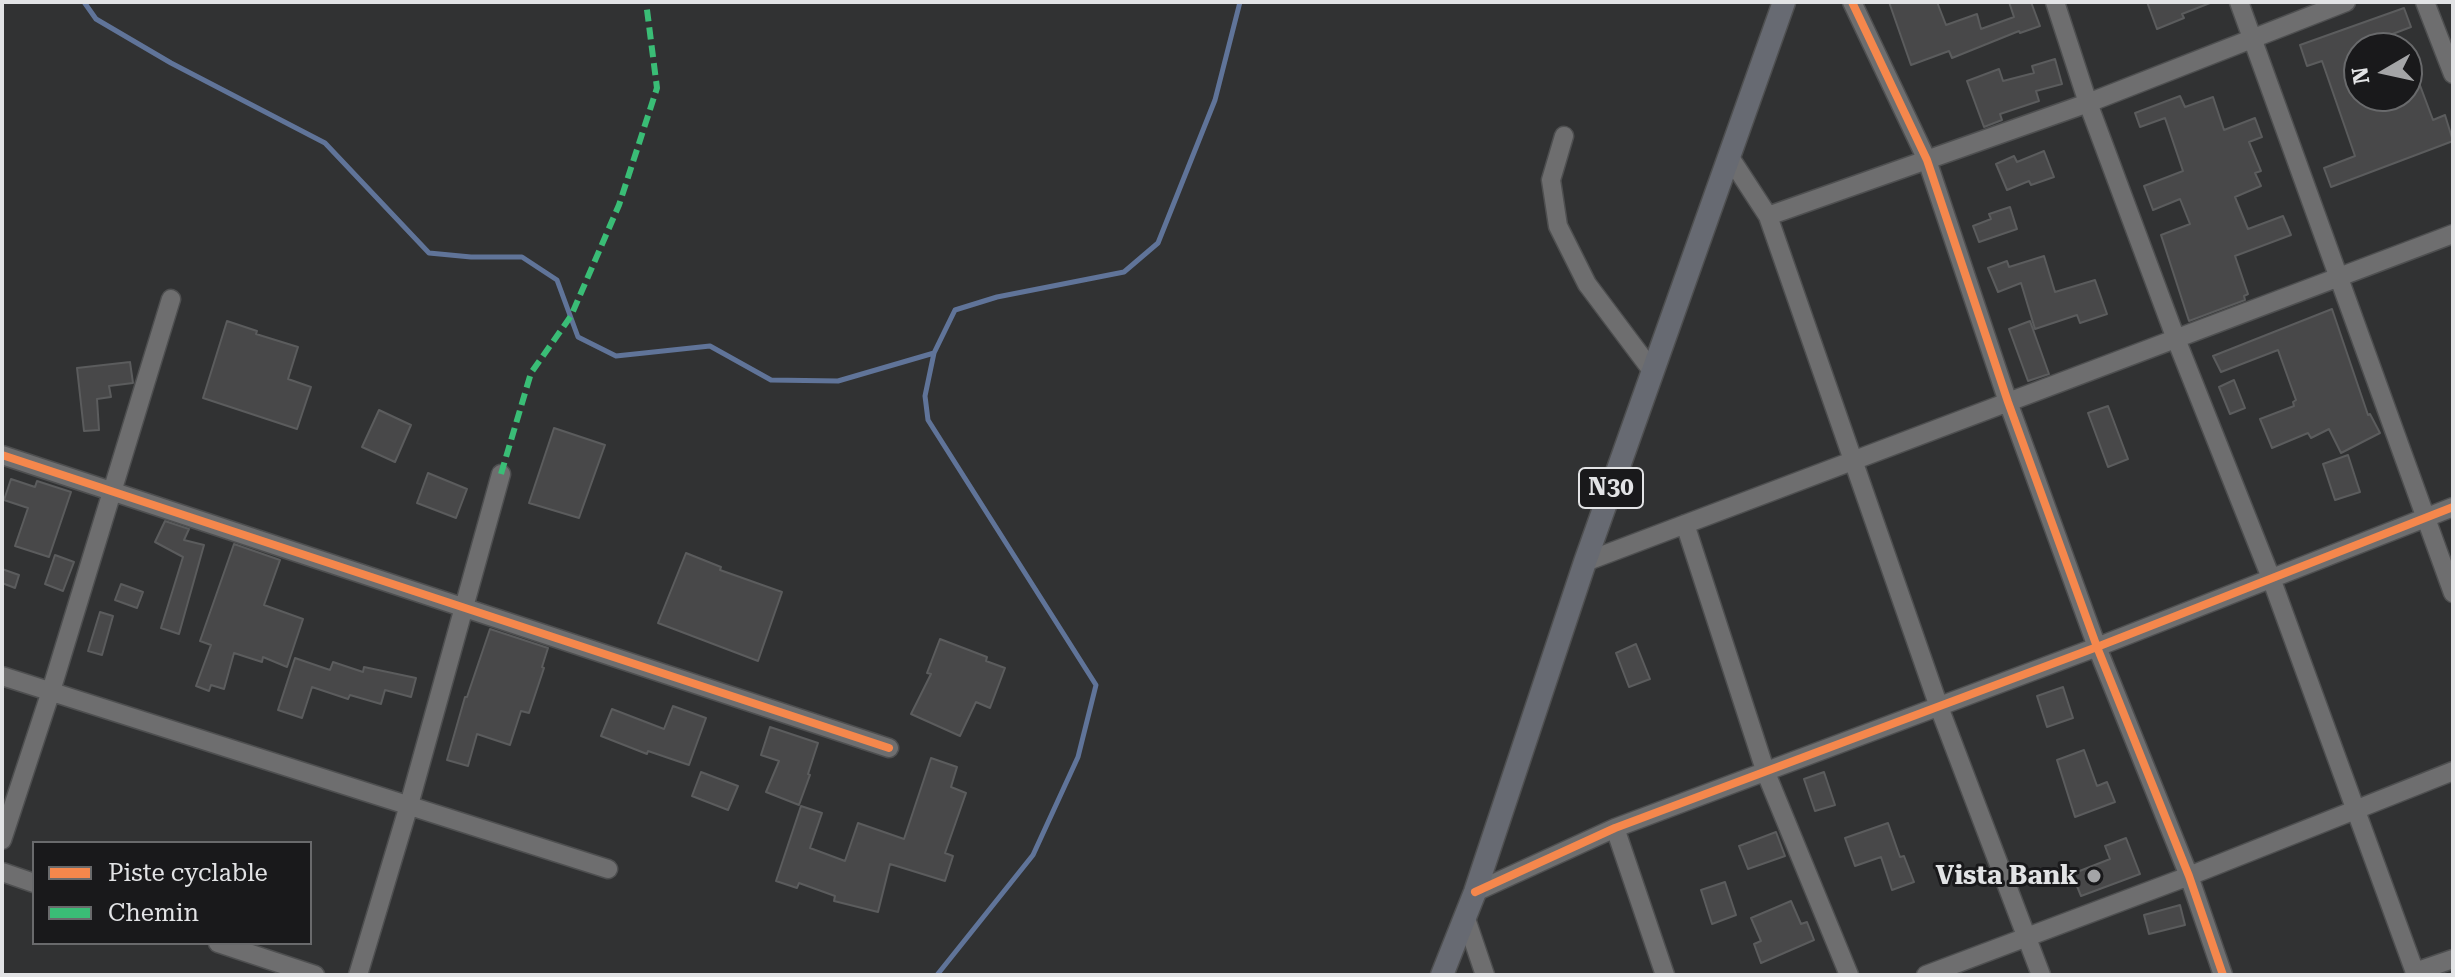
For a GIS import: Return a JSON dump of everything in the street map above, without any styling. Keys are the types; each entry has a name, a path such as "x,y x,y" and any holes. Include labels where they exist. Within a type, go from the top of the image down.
{"main road":[{"name":"N30","path":"1442,975 1475,892 1585,562 1784,2"}],"street":[{"path":"1852,2 1927,160 2008,402 2097,647 2189,876 2223,975"},
{"path":"2055,2 2088,103 2358,809 2415,974 2453,959"},
{"path":"2239,2 2453,593"},
{"path":"1768,216 2088,103 2346,2"},
{"path":"2425,2 2453,74"},
{"path":"1564,136 1551,180 1558,226 1587,284 1653,372"},
{"path":"1729,156 1768,216 1939,707 2041,975"},
{"path":"1585,562 2453,234"},
{"path":"2,840 171,299"},
{"path":"2,455 889,748"},
{"path":"358,975 501,474"},
{"path":"1475,892 1615,828 2097,647 2453,507"},
{"path":"1685,524 1766,773 1849,975"},
{"path":"2,676 608,869"},
{"path":"1926,975 2189,876 2453,771"},
{"path":"1615,828 1665,975"},
{"path":"2,872 32,882"},
{"path":"1465,916 1485,975"},
{"path":"224,945 315,975"}],"building":[{"path":"1889,2 1937,2 1946,25 1977,14 1981,29 2014,17 2009,2 2031,2 2040,26 2019,31 1952,58 1949,51 1911,65"},
{"path":"2147,2 2210,3 2182,14 2184,18 2157,29"},
{"path":"2404,8 2411,27 2398,32 2343,32 2343,112 2423,112 2423,93 2433,120 2445,115 2453,141 2331,187 2324,168 2355,156 2322,61 2307,66 2300,45"},
{"path":"2055,59 2062,84 2036,91 2039,101 2000,114 2002,120 1984,127 1967,81 1999,69 2003,81 2034,73 2032,66"},
{"path":"2180,96 2185,107 2213,97 2224,130 2255,118 2262,137 2249,142 2261,171 2255,173 2261,186 2235,197 2248,229 2283,216 2291,235 2235,256 2248,294 2244,296 2245,300 2189,321 2161,235 2190,224 2180,199 2153,210 2144,186 2183,171 2165,118 2140,127 2135,113"},
{"path":"2044,151 2054,177 2031,185 2029,181 2007,190 1996,164 2014,156 2017,162"},
{"path":"2010,207 2017,229 1979,242 1973,226 1991,219 1989,214"},
{"path":"2044,256 2055,292 2095,280 2107,314 2080,323 2077,315 2035,329 2021,283 1998,292 1988,268 2007,261 2009,267"},
{"path":"2332,309 2368,415 2380,433 2341,453 2329,429 2311,438 2308,433 2272,448 2260,419 2294,406 2296,400 2278,350 2221,372 2213,356"},
{"path":"227,321 298,347 288,379 311,387 297,429 203,398"},
{"path":"2030,321 2049,374 2028,381 2009,329"},
{"path":"130,362 133,383 109,386 111,397 97,399 99,430 84,431 77,368"},
{"path":"2234,380 2245,408 2230,414 2219,387"},
{"path":"2108,406 2128,459 2108,467 2088,413"},
{"path":"379,410 411,425 395,462 362,447"},
{"path":"554,428 605,445 579,518 529,503"},
{"path":"2348,455 2360,492 2335,500 2323,464"},
{"path":"428,473 467,489 456,518 417,503"},
{"path":"11,479 35,487 37,481 71,492 49,557 15,546 28,508 4,500"},
{"path":"165,521 189,529 184,540 204,545 179,634 161,628 183,557 155,542"},
{"path":"234,544 280,560 264,605 303,619 287,667 263,657 262,662 234,653 224,689 211,685 209,691 196,686 211,645 200,641"},
{"path":"686,553 721,567 720,570 782,592 758,661 658,623"},
{"path":"55,555 74,562 63,591 45,584"},
{"path":"2,569 19,575 15,588 2,583"},
{"path":"121,584 143,592 137,608 115,600"},
{"path":"100,612 113,616 102,655 88,651"},
{"path":"490,629 548,648 529,713 521,711 510,745 477,734 468,766 447,760 465,697"},
{"path":"940,639 987,657 986,661 1005,668 990,708 976,702 960,736 911,714 931,674 927,673"},
{"path":"1636,644 1650,679 1629,687 1616,653"},
{"path":"295,658 330,670 333,662 363,672 364,667 416,678 411,697 385,690 381,704 350,695 348,699 312,687 302,718 278,710"},
{"path":"2063,687 2073,718 2047,727 2037,696"},
{"path":"673,706 706,718 689,765 648,751 647,754 601,736 612,709 664,729"},
{"path":"770,727 818,743 799,805 766,792 779,761 761,755"},
{"path":"2084,750 2097,786 2107,782 2115,802 2075,817 2057,760"},
{"path":"931,758 957,767 951,787 966,793 945,853 953,856 945,881 890,864 878,912 834,901 835,896 799,883 797,888 776,881 801,806 822,813 810,848 845,861 858,823 904,839"},
{"path":"701,772 738,786 728,810 692,796"},
{"path":"1824,772 1835,805 1815,811 1804,779"},
{"path":"1888,823 1900,857 1904,856 1914,882 1892,890 1881,857 1855,866 1845,838"},
{"path":"1776,832 1785,856 1748,869 1739,846"},
{"path":"2126,838 2140,874 2081,896 2072,874 2110,859 2105,846"},
{"path":"1725,882 1736,915 1712,924 1701,890"},
{"path":"1791,901 1801,924 1807,922 1814,940 1761,963 1754,944 1761,941 1751,918"},
{"path":"2180,905 2185,925 2149,934 2144,915"}],"waterway":[{"path":"84,2 96,19 171,63 325,143 429,253 522,257 557,280 578,337 616,356 710,346 771,380 838,381 934,353"},
{"path":"937,975 1033,855 1078,757 1096,685 928,420 925,396 934,353 955,310 997,297 1124,272 1158,243 1215,100 1240,2"}],"marked path":[{"path":"501,474 531,373 571,316 619,205 657,88 646,2"}],"cycle path":[{"path":"1852,2 1927,160 2008,402 2097,647 2189,876 2223,975"},
{"path":"2,455 889,748"},
{"path":"1475,892 1615,828 2097,647 2453,507"}],"place":[{"name":"Vista Bank","path":"2094,876"}]}
